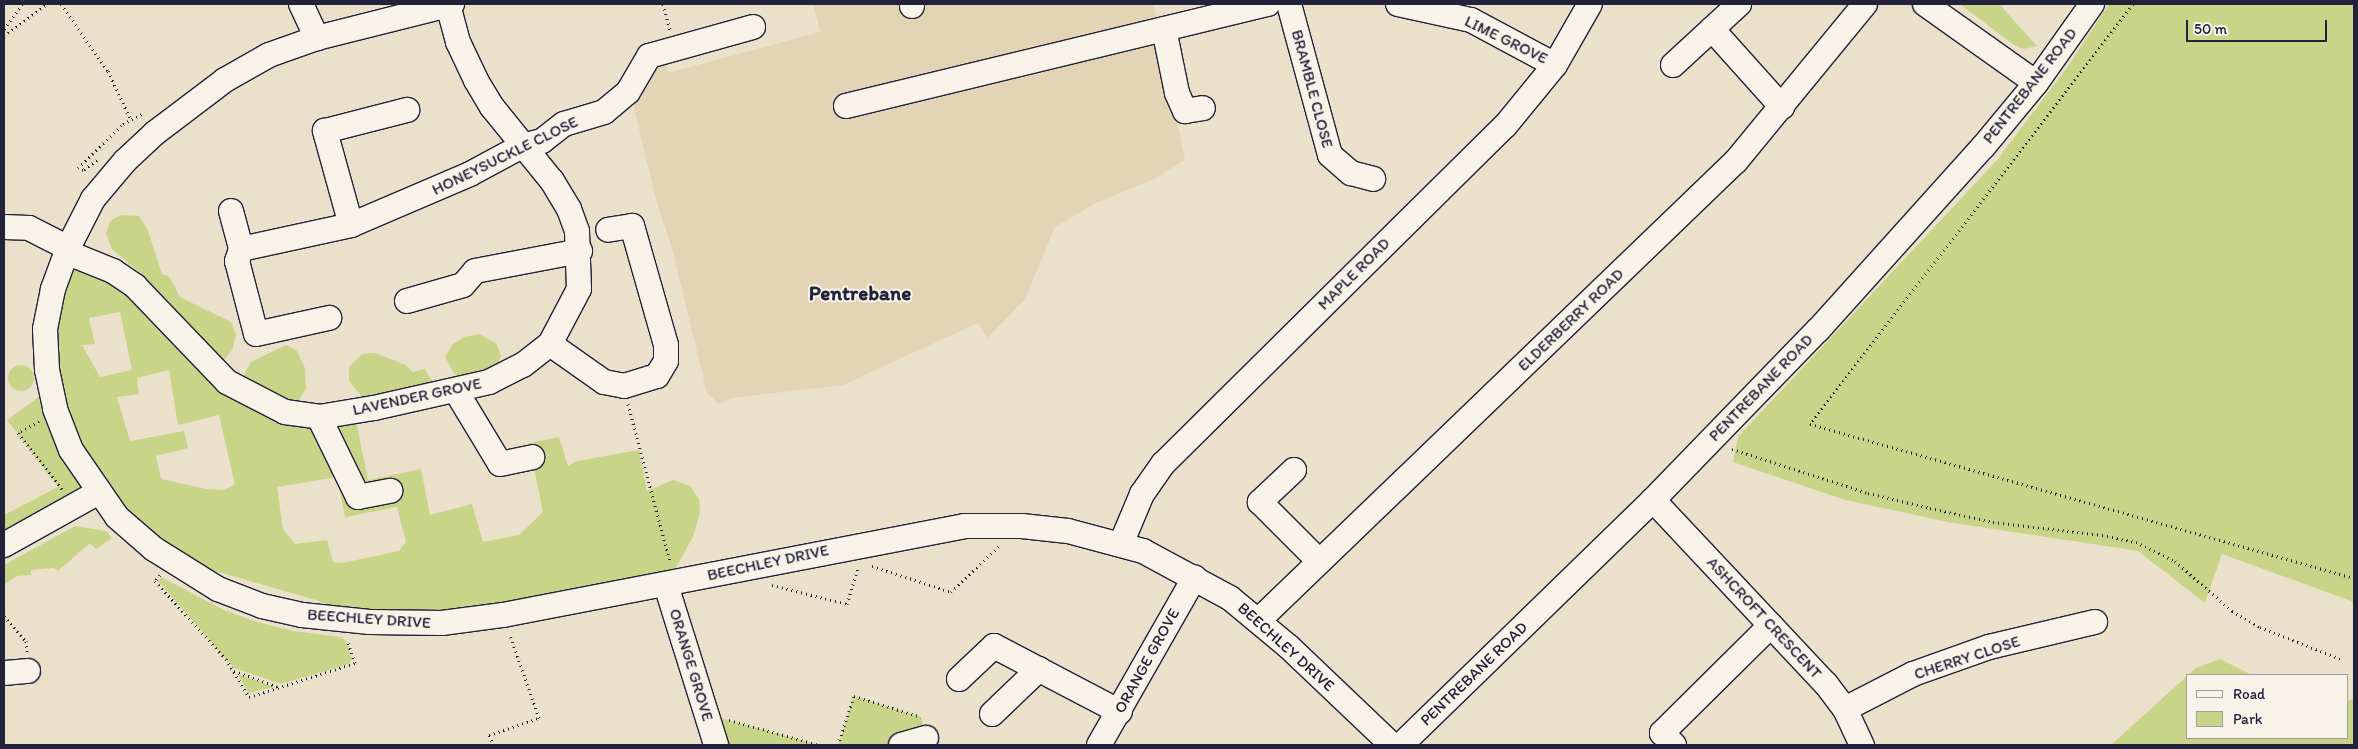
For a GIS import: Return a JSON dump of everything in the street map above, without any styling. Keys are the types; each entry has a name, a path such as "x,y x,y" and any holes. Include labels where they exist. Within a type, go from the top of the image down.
{"street":[{"path":"301,4 317,38"},
{"name":"BEECHLEY DRIVE","path":"450,4 317,38 269,55 225,80 155,133 125,160 93,199 67,250 53,288 45,329 47,370 56,412 71,450 118,517 172,562 218,589 262,606 302,615 442,623 504,615 671,584 913,533 964,526 1022,526 1068,531 1121,544 1152,555 1194,577 1259,620 1392,745"},
{"name":"LAVENDER GROVE","path":"4,227 29,228 67,250 112,271 135,286 227,382 285,412 319,417 456,391 489,382 523,365 550,344 579,289 580,251 569,209 552,181 522,146 476,80 458,42 450,4"},
{"path":"846,106 1268,4"},
{"name":"BRAMBLE CLOSE","path":"1289,4 1330,155 1351,173 1373,179"},
{"name":"LIME GROVE","path":"1398,4 1472,20 1555,65"},
{"name":"MAPLE ROAD","path":"1121,544 1142,494 1163,464 1504,126 1555,65 1590,4"},
{"path":"1673,65 1739,4"},
{"name":"ELDERBERRY ROAD","path":"1259,620 1736,161 1865,4"},
{"path":"1925,4 2036,83"},
{"name":"PENTREBANE ROAD","path":"1401,745 1653,500 1818,330 1942,195 2036,83 2092,4"},
{"name":"HONEYSUCKLE CLOSE","path":"241,249 351,225 446,185 522,146 542,141 564,124 604,112 628,92 649,56 753,27"},
{"path":"1170,27 1177,94 1185,111 1203,108"},
{"path":"1712,29 1782,107"},
{"path":"351,225 326,131 407,110"},
{"path":"231,211 241,249 237,262 256,334 329,318"},
{"path":"550,344 604,382 624,386 657,376 666,361 666,345 632,226 608,230"},
{"path":"407,301 463,285 475,271 580,251"},
{"path":"456,391 500,464 532,457"},
{"path":"319,417 358,497 390,491"},
{"path":"1294,470 1260,502 1319,561"},
{"path":"4,545 99,492"},
{"name":"ASHCROFT CRESCENT","path":"1653,500 1772,625 1845,709 1862,745"},
{"name":"ORANGE GROVE","path":"1099,745 1120,712 1194,577"},
{"name":"ORANGE GROVE","path":"671,584 716,745"},
{"name":"CHERRY CLOSE","path":"1845,709 1914,674 1989,647 2096,622"},
{"path":"1674,745 1662,733 1772,625"},
{"path":"959,679 994,646 1120,712"},
{"path":"992,714 1039,669"},
{"path":"4,673 28,671"},
{"path":"901,745 926,738"}],"path":[{"path":"4,29 22,4"},
{"path":"4,36 47,4"},
{"path":"61,4 108,71 131,120"},
{"path":"663,4 674,48"},
{"path":"2133,4 1810,424 2354,578"},
{"path":"624,386 671,584"},
{"path":"56,412 18,433 76,506"},
{"path":"1710,441 1868,493 1921,506 1993,522 2102,535 2136,542 2175,561 2232,611 2260,627 2341,659"},
{"path":"869,565 951,592 1022,526"},
{"path":"172,562 155,581 233,670 249,697 355,663 340,618"},
{"path":"770,585 847,604 860,562"},
{"path":"494,745 489,735 539,718 504,615"},
{"path":"4,616 26,642 28,671"},
{"path":"233,670 279,687"},
{"path":"838,745 854,696 921,716 926,738"},
{"path":"706,714 819,745"}],"shaded area":[{"path":"813,4 1153,4 1185,160 1152,180 1096,203 1055,227 1025,299 987,338 978,323 843,385 732,398 719,404 707,393 672,248 657,204 634,108 635,100 661,61 665,60 668,73 820,32"}],"green space":[{"path":"1960,4 1999,4 2037,46 2023,49 2014,45"},
{"path":"2109,4 2354,4 2354,602 2222,554 2205,603 2138,551 1948,522 1845,500 1733,462 1738,437 1997,160 2068,66"},
{"path":"121,215 139,216 147,228 162,274 169,276 180,297 231,322 236,335 232,350 225,359 215,363 198,341 188,321 169,307 140,273 112,249 106,234 110,221"},
{"path":"66,252 113,271 258,400 354,411 368,480 421,469 430,515 472,504 483,542 519,535 543,512 529,443 559,437 568,466 577,461 639,450 647,491 673,480 690,486 699,499 700,512 693,537 666,585 370,622 316,600 190,564 99,492 4,545 4,515 58,487 7,420 51,388 47,370","holes":["120,312 132,370 100,377 82,345 95,344 89,318","169,370 178,425 219,415 235,485 223,490 206,489 161,479 156,456 188,448 184,431 130,441 117,397 139,394 137,378","337,477 345,517 397,507 406,542 399,551 342,563 333,562 327,540 295,544 283,529 277,487"]},
{"path":"479,334 496,343 501,355 497,366 467,378 455,375 445,357 452,345 464,337"},
{"path":"286,345 297,351 305,368 306,389 299,400 287,405 248,387 244,374 251,362"},
{"path":"375,353 406,365 413,372 425,369 432,381 428,390 365,400 349,381 349,367 362,354"},
{"path":"21,365 30,369 34,378 30,387 21,391 12,387 8,378 12,369"},
{"path":"75,526 106,531 112,538 96,549 90,543 58,571 54,568 31,570 31,575 17,576 4,585 4,565"},
{"path":"161,577 224,610 257,622 293,631 341,637 346,641 352,659 349,664 281,684 234,668 158,581"},
{"path":"2220,659 2250,674 2189,674 2196,668"},
{"path":"238,674 274,687 248,693"},
{"path":"2186,677 2186,739 2348,739 2348,701 2354,698 2354,745 2111,745"},
{"path":"854,696 921,717 926,738 913,745 838,745"},
{"path":"706,714 819,745 716,745"}],"district":[{"name":"Pentrebane","path":"860,293"}]}
